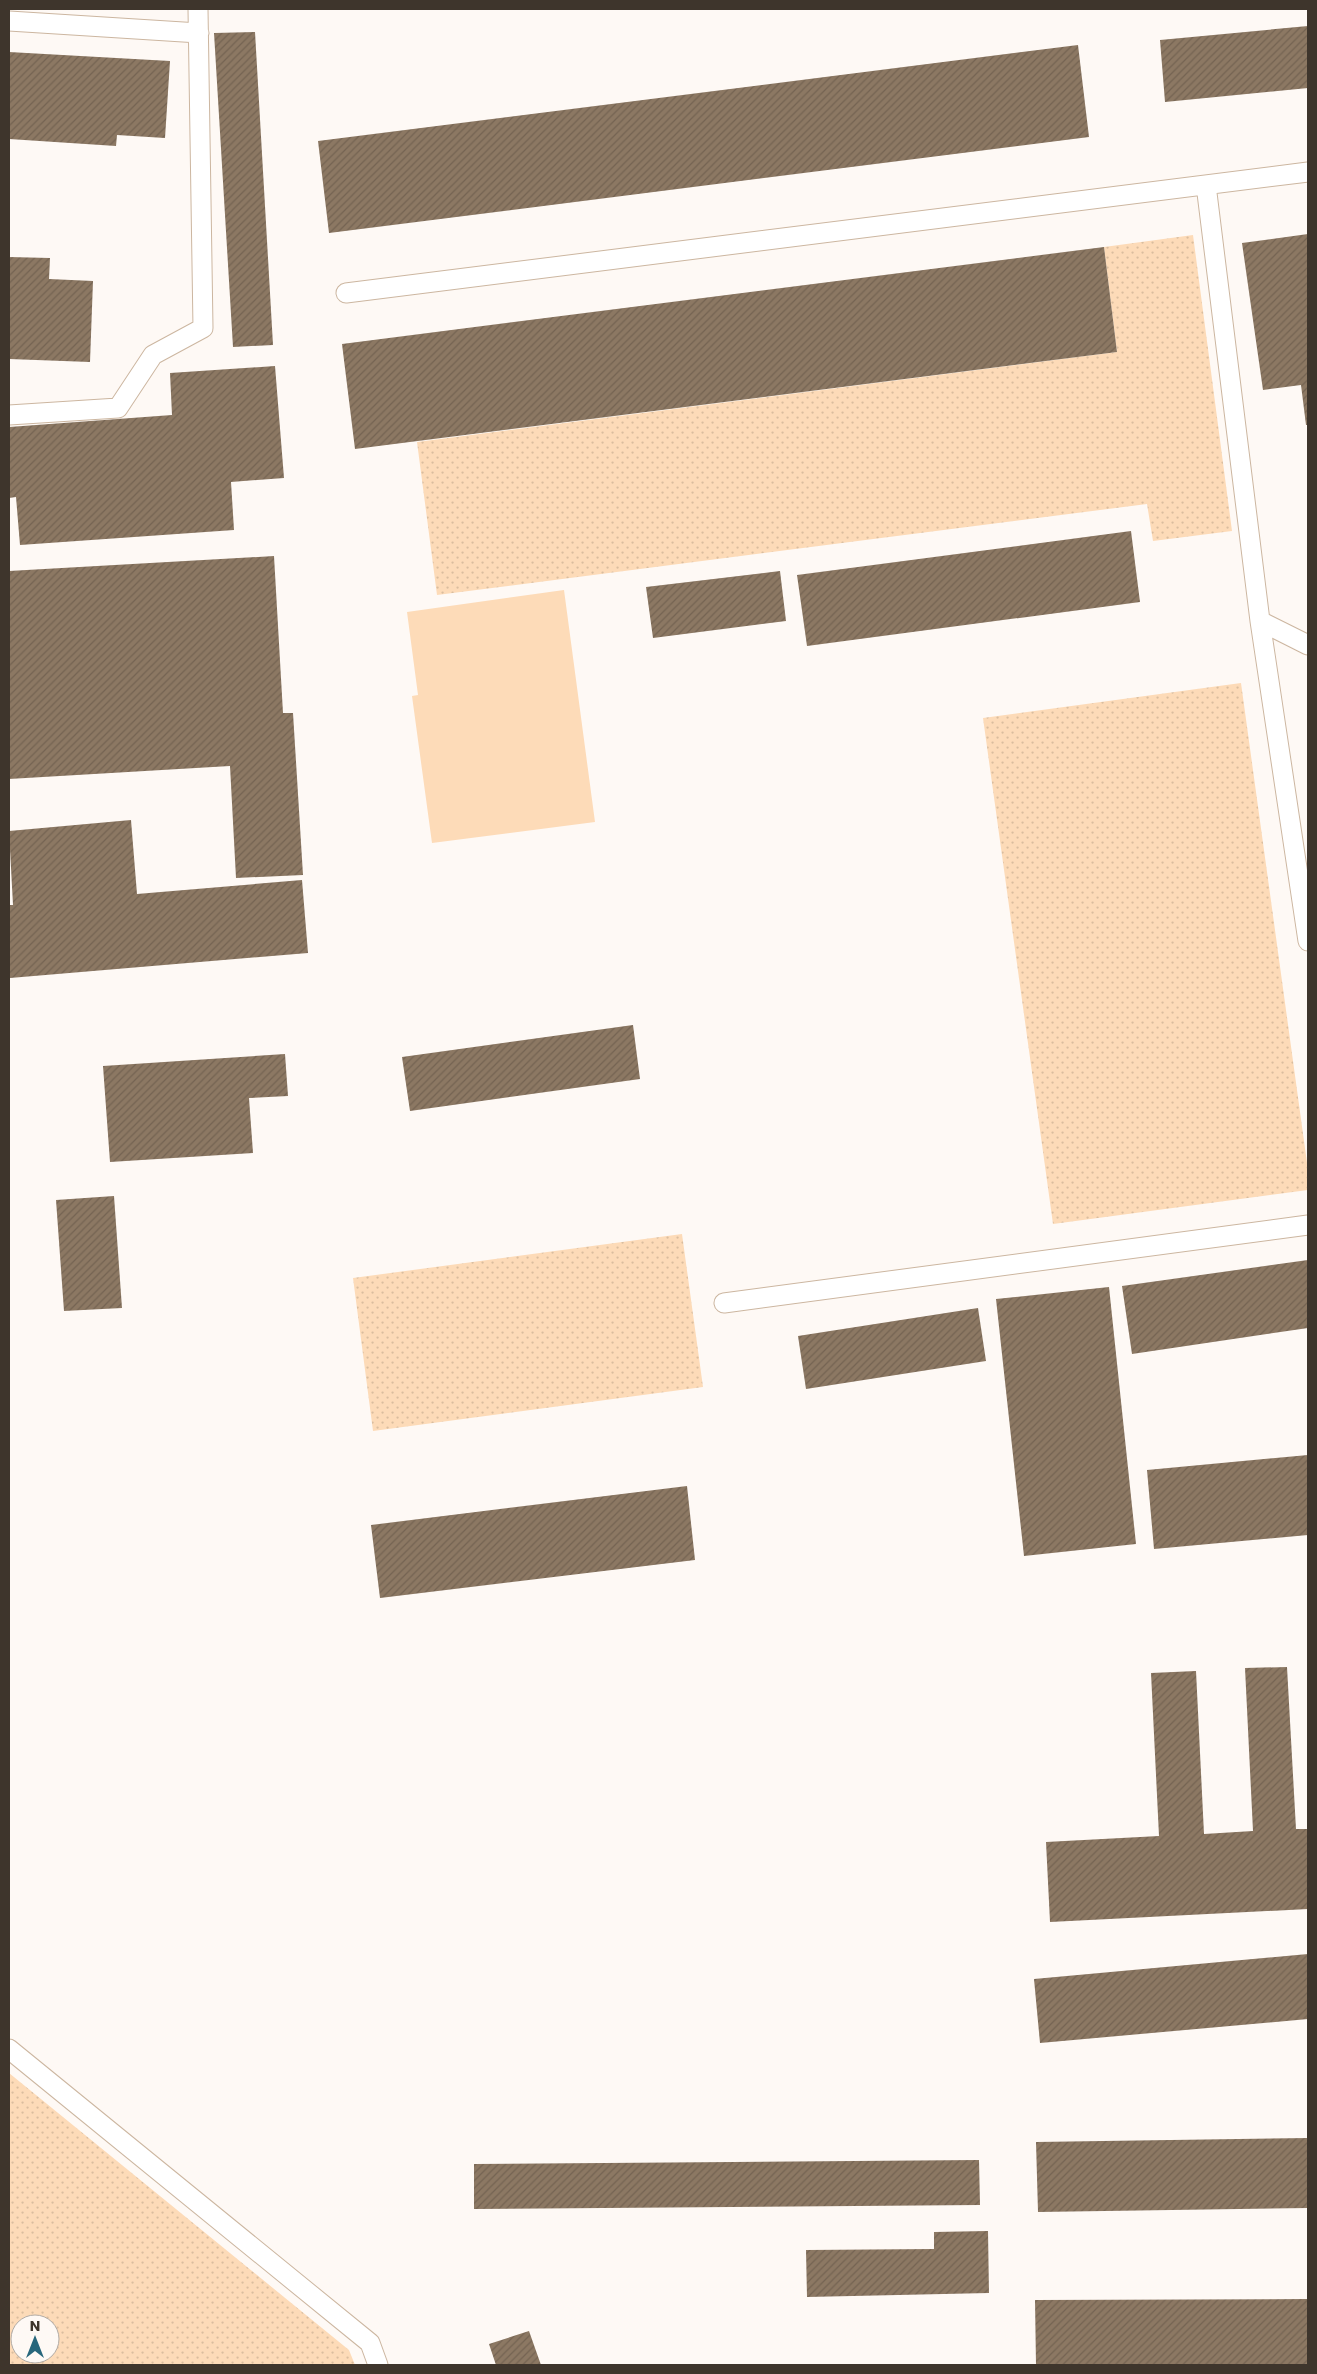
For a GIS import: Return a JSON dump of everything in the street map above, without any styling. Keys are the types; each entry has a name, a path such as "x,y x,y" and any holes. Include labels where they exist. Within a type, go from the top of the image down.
{"lane":[{"path":"9,415 118,408 153,355 203,328 198,9"},
{"path":"9,21 53,16 199,33"},
{"path":"346,293 1308,172"},
{"path":"1206,185 1260,621 1308,941"},
{"path":"1260,621 1308,645"},
{"path":"724,1303 1308,1226"},
{"path":"9,2049 370,2343 378,2365"}],"shaded area":[{"path":"1193,235 1232,531 1153,541 1147,504 437,595 417,442 1117,352 1104,247"},
{"path":"564,590 595,822 432,843 412,696 418,695 407,612"},
{"path":"1241,683 1308,1170 1308,1190 1053,1224 983,718"},
{"path":"682,1234 703,1387 373,1431 353,1278"},
{"path":"9,2073 349,2350 355,2365 9,2365"}],"building":[{"path":"1308,26 1308,88 1165,102 1160,40"},
{"path":"255,32 273,345 233,347 214,33"},
{"path":"1078,45 1089,137 329,233 318,141"},
{"path":"9,52 170,61 165,138 117,135 116,146 9,139"},
{"path":"1308,234 1308,425 1306,425 1301,385 1263,390 1242,243"},
{"path":"1104,247 1117,352 355,449 342,344"},
{"path":"9,257 50,258 49,279 93,281 90,362 9,359"},
{"path":"275,366 284,478 231,482 234,530 20,545 16,497 9,498 9,427 172,415 170,373"},
{"path":"1131,531 1140,602 807,646 797,575"},
{"path":"274,556 283,713 293,713 303,875 236,878 230,766 9,779 9,571"},
{"path":"780,571 786,621 653,638 646,587"},
{"path":"131,820 137,894 302,880 308,953 10,978 9,905 13,905 9,831"},
{"path":"633,1025 640,1079 410,1111 402,1057"},
{"path":"285,1054 288,1096 249,1098 253,1153 110,1162 103,1066"},
{"path":"114,1196 122,1308 64,1311 56,1200"},
{"path":"1308,1260 1308,1328 1132,1354 1122,1286"},
{"path":"1109,1287 1136,1544 1024,1556 996,1299"},
{"path":"978,1308 986,1361 806,1389 798,1336"},
{"path":"1308,1455 1308,1535 1154,1549 1147,1470"},
{"path":"687,1486 695,1560 380,1598 371,1525"},
{"path":"1287,1667 1296,1829 1308,1829 1308,1909 1050,1922 1046,1842 1159,1836 1151,1673 1196,1671 1204,1834 1253,1831 1245,1668"},
{"path":"1308,1954 1308,2019 1040,2043 1034,1979"},
{"path":"1308,2138 1308,2208 1038,2212 1036,2142"},
{"path":"979,2160 980,2205 474,2209 474,2164"},
{"path":"988,2231 989,2293 807,2297 806,2250 934,2249 934,2232"},
{"path":"1308,2299 1308,2365 1036,2365 1035,2300"},
{"path":"529,2331 541,2365 496,2365 489,2344"}]}
